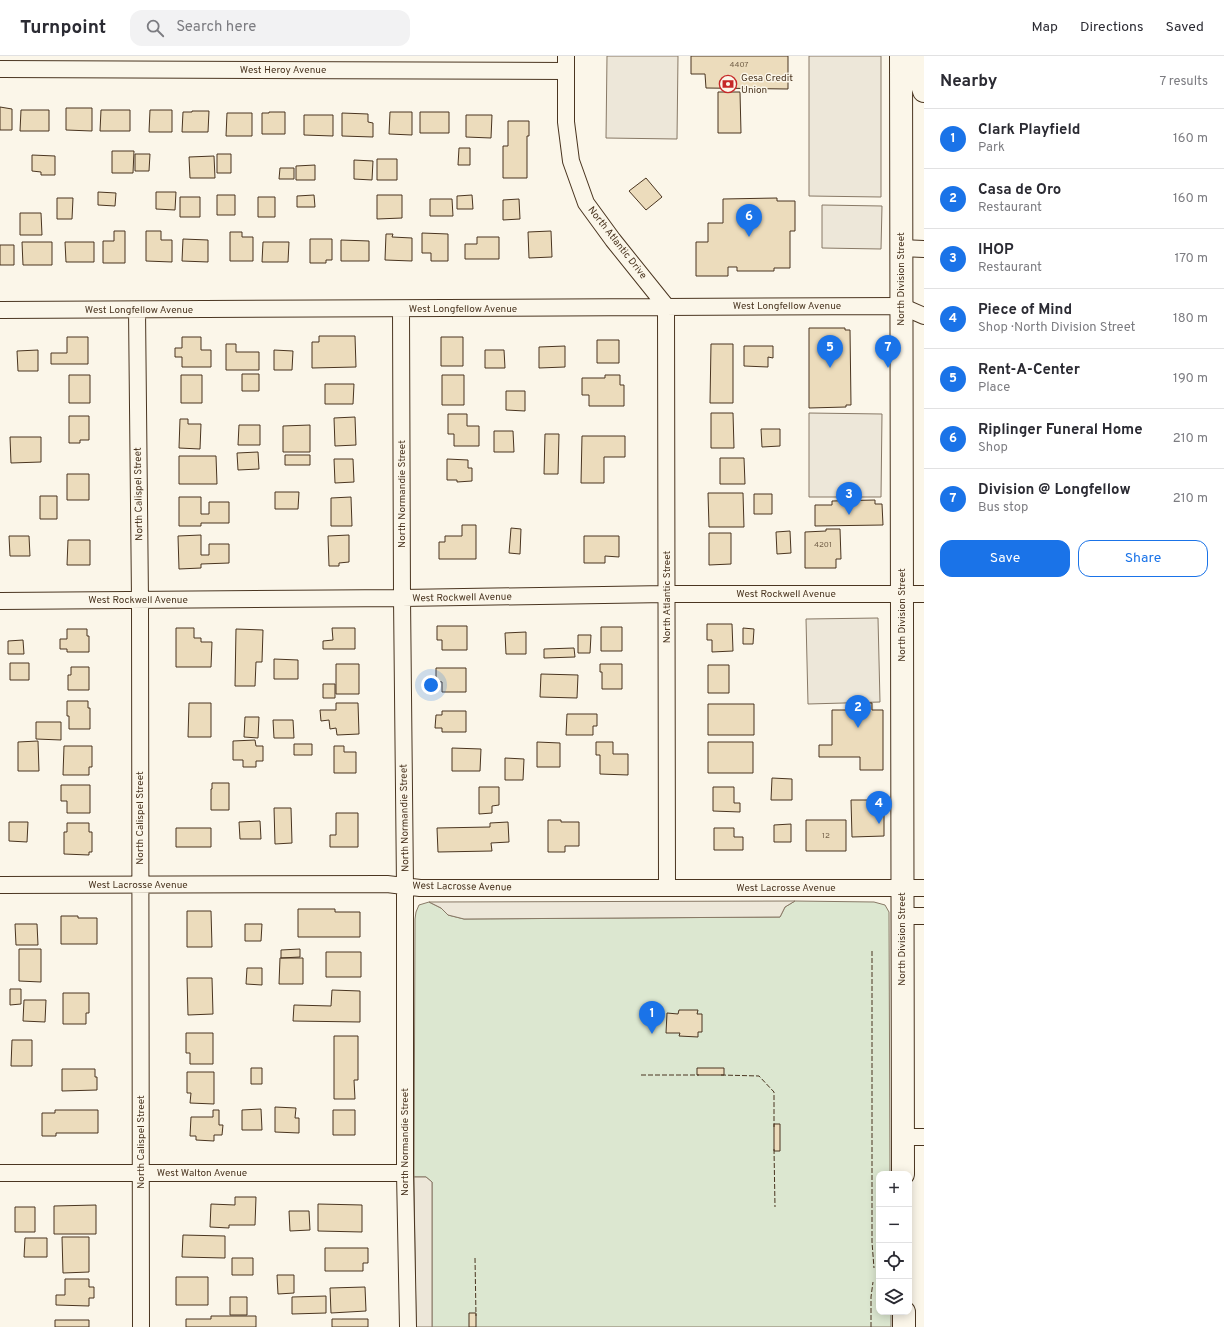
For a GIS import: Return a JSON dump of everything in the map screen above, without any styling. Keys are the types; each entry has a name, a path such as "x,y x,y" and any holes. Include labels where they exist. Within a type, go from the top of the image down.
{"main road":[{"name":"North Division Street","path":"901,56 902,916 913,1137 904,1171"},
{"path":"919,56 919,76 924,91"},
{"path":"904,1315 904,1327"}],"street":[{"name":"West Heroy Avenue","path":"0,69 91,63 566,64"},
{"name":"North Atlantic Drive","path":"566,64 566,122 571,161 586,203 613,240 666,306"},
{"path":"901,248 924,249"},
{"name":"North Atlantic Street","path":"666,306 667,888"},
{"name":"West Longfellow Avenue","path":"0,310 901,306 924,316"},
{"name":"North Normandie Street","path":"401,309 405,886 405,1173 408,1327"},
{"name":"North Calispel Street","path":"137,310 140,600 141,1327"},
{"name":"West Rockwell Avenue","path":"0,601 402,598 667,594 924,594"},
{"name":"West Lacrosse Avenue","path":"0,885 387,884 420,888 924,888"},
{"path":"902,916 924,916"},
{"name":"West Walton Avenue","path":"0,1173 405,1173"}],"green space":[{"path":"795,901 874,902 885,905 889,912 890,1171 876,1171 876,1315 891,1315 891,1327 432,1327 432,1182 426,1177 414,1177 415,919 419,905 429,902 441,908 448,915 464,919 780,917 785,907"}],"shaded area":[{"path":"607,56 678,56 677,139 606,138"},
{"path":"809,56 881,56 881,197 809,196"},
{"path":"822,205 882,206 881,249 822,248"},
{"path":"809,413 882,414 881,497 809,497"},
{"path":"878,618 880,702 808,704 806,619"},
{"path":"795,901 785,907 780,917 464,919 448,915 441,908 429,902"},
{"path":"414,1177 426,1177 432,1182 432,1327 416,1327"}],"building":[{"path":"691,56 788,56 788,89 706,88 705,74 691,74"},
{"path":"718,92 740,92 741,133 718,133"},
{"path":"0,107 12,109 12,130 0,130"},
{"path":"66,108 92,108 92,131 66,130"},
{"path":"21,110 49,110 49,131 20,131"},
{"path":"101,110 130,110 130,131 100,131"},
{"path":"150,110 172,110 172,132 149,132"},
{"path":"209,111 208,132 182,132 183,112"},
{"path":"285,112 285,134 262,134 262,113"},
{"path":"390,112 412,112 412,135 389,134"},
{"path":"420,112 449,112 449,133 420,133"},
{"path":"227,113 252,113 252,136 226,136"},
{"path":"342,113 368,114 368,122 373,123 373,137 342,136"},
{"path":"304,115 333,115 333,136 304,135"},
{"path":"466,115 492,115 491,138 466,137"},
{"path":"508,121 529,121 529,136 527,136 527,178 503,178 503,146 508,146"},
{"path":"459,148 470,148 470,165 458,165"},
{"path":"112,151 134,151 133,173 112,173"},
{"path":"135,154 150,154 149,171 135,171"},
{"path":"217,154 231,154 231,173 217,173"},
{"path":"32,155 55,156 55,175 41,175 41,172 32,171"},
{"path":"214,156 215,178 190,178 189,157"},
{"path":"377,159 397,159 397,180 377,180"},
{"path":"354,160 373,161 372,180 354,179"},
{"path":"315,165 315,180 296,180 296,166"},
{"path":"280,168 294,168 294,179 279,179"},
{"path":"646,178 662,197 646,210 629,191"},
{"path":"98,192 116,193 115,206 98,205"},
{"path":"156,192 176,192 175,210 156,209"},
{"path":"217,195 235,195 235,215 217,215"},
{"path":"314,195 315,207 297,207 297,196"},
{"path":"377,195 402,195 402,218 377,219"},
{"path":"472,195 473,209 457,209 457,196"},
{"path":"180,197 200,197 200,217 180,217"},
{"path":"258,197 275,197 275,217 258,217"},
{"path":"57,198 73,198 72,219 57,219"},
{"path":"777,198 777,201 795,201 795,231 790,231 790,268 774,268 774,271 737,271 737,267 728,267 728,276 696,276 696,242 708,242 708,223 723,223 723,199"},
{"path":"430,199 452,199 453,216 430,216"},
{"path":"519,199 520,219 503,220 503,200"},
{"path":"20,213 41,213 42,235 20,235"},
{"path":"114,231 125,231 125,263 103,263 103,241 114,241"},
{"path":"146,231 161,231 161,240 172,240 172,262 146,261"},
{"path":"551,231 552,257 529,258 528,232"},
{"path":"230,232 242,232 242,237 253,237 253,261 230,261"},
{"path":"422,233 448,234 448,261 431,261 431,253 422,253"},
{"path":"386,234 393,234 392,237 412,238 412,261 385,260"},
{"path":"477,237 499,237 499,259 465,259 465,244 477,244"},
{"path":"183,239 208,240 208,262 182,261"},
{"path":"310,239 332,239 332,260 326,260 326,263 310,263"},
{"path":"341,240 369,241 369,261 341,261"},
{"path":"22,242 52,242 52,265 23,265"},
{"path":"65,242 94,242 94,262 66,262"},
{"path":"263,242 289,242 288,262 262,262"},
{"path":"0,245 14,245 14,265 0,265"},
{"path":"809,328 845,328 845,330 850,330 851,405 846,405 846,407 809,408"},
{"path":"319,336 355,336 356,367 312,368 312,342 319,342"},
{"path":"67,337 88,337 88,364 51,364 51,353 67,353"},
{"path":"182,337 201,337 201,350 211,350 211,367 182,367 182,357 175,357 175,348 182,348"},
{"path":"441,337 463,337 463,366 441,366"},
{"path":"597,340 619,340 619,363 597,363"},
{"path":"226,344 236,344 236,352 259,352 259,370 226,370"},
{"path":"711,344 733,344 733,403 710,403"},
{"path":"565,346 565,367 539,368 539,347"},
{"path":"744,346 773,346 773,358 768,357 768,367 744,366"},
{"path":"38,350 38,371 18,371 17,351"},
{"path":"274,350 293,351 292,370 274,370"},
{"path":"485,350 504,350 505,368 485,368"},
{"path":"242,374 259,374 259,391 242,391"},
{"path":"69,375 90,375 90,403 69,403"},
{"path":"181,375 202,375 202,403 181,403"},
{"path":"442,375 464,375 464,405 442,405"},
{"path":"605,375 620,375 620,385 624,385 624,406 589,406 589,395 582,395 582,378 605,378"},
{"path":"325,384 354,384 353,404 325,404"},
{"path":"506,391 525,391 525,411 506,410"},
{"path":"711,413 733,413 734,448 711,448"},
{"path":"448,414 467,414 467,426 479,426 479,446 454,446 454,434 448,434"},
{"path":"69,416 89,416 89,440 80,440 80,443 69,443"},
{"path":"355,417 356,445 335,446 334,418"},
{"path":"180,419 188,419 188,424 201,424 200,449 179,448"},
{"path":"239,425 260,425 260,445 238,445"},
{"path":"310,425 310,452 283,452 283,426"},
{"path":"761,429 780,429 780,446 762,447"},
{"path":"494,431 513,431 514,452 494,452"},
{"path":"545,434 559,434 558,474 544,474"},
{"path":"582,436 625,436 625,457 604,457 604,483 581,483"},
{"path":"10,437 41,437 41,462 11,463"},
{"path":"258,452 259,469 238,470 237,453"},
{"path":"285,455 310,455 310,465 285,465"},
{"path":"179,456 216,456 217,484 179,484"},
{"path":"720,458 744,458 745,484 720,484"},
{"path":"334,459 353,459 354,482 335,483"},
{"path":"447,459 468,460 468,468 472,468 472,481 457,482 457,480 447,480"},
{"path":"67,474 89,474 89,500 67,500"},
{"path":"275,492 299,492 298,509 275,509"},
{"path":"708,493 743,493 744,527 709,527"},
{"path":"754,494 772,494 772,514 754,514"},
{"path":"40,496 57,496 57,519 40,519"},
{"path":"179,497 201,497 201,514 209,514 209,502 229,502 229,523 201,523 201,526 179,526"},
{"path":"351,497 352,526 331,526 331,498"},
{"path":"875,500 875,504 882,504 883,525 815,526 815,505 832,505 832,501"},
{"path":"462,525 476,525 476,559 439,559 439,542 445,542 445,536 462,536"},
{"path":"511,528 521,529 520,554 509,553"},
{"path":"826,529 840,529 841,559 836,559 836,568 805,568 805,532 826,531"},
{"path":"790,531 791,553 777,554 776,532"},
{"path":"709,533 731,533 731,564 709,565"},
{"path":"201,535 201,555 209,555 209,544 229,544 229,563 201,564 201,568 179,569 178,536"},
{"path":"349,535 349,562 339,563 339,566 329,566 328,536"},
{"path":"9,536 29,536 30,556 10,556"},
{"path":"584,536 619,536 619,557 605,556 605,563 584,563"},
{"path":"68,540 90,540 90,565 67,565"},
{"path":"707,624 732,624 733,651 712,652 712,640 707,640"},
{"path":"437,626 467,626 467,650 442,650 442,640 437,640"},
{"path":"601,627 622,627 622,651 601,651"},
{"path":"176,628 194,628 194,638 201,638 201,642 212,642 211,667 176,667"},
{"path":"332,628 355,628 355,649 323,649 323,641 333,640"},
{"path":"743,628 754,629 753,644 743,644"},
{"path":"67,629 87,629 87,636 89,636 89,652 67,652 67,649 60,649 60,639 67,639"},
{"path":"236,629 263,630 262,662 256,662 255,686 235,686"},
{"path":"526,632 526,654 506,654 505,633"},
{"path":"578,635 591,635 590,653 578,653"},
{"path":"23,640 24,654 8,654 8,641"},
{"path":"574,648 575,657 544,658 544,649"},
{"path":"274,659 298,660 298,679 274,679"},
{"path":"10,663 29,663 29,680 10,680"},
{"path":"336,664 359,664 359,694 336,694"},
{"path":"600,664 622,664 622,689 602,689 602,672 600,672"},
{"path":"708,665 729,665 729,693 708,693"},
{"path":"71,667 89,667 89,690 68,690 68,675 71,675"},
{"path":"436,668 466,668 466,692 442,692 442,682 436,681"},
{"path":"541,674 578,675 577,698 540,697"},
{"path":"323,684 335,684 335,698 323,698"},
{"path":"67,701 88,701 88,708 90,708 90,729 69,729"},
{"path":"189,703 211,703 211,737 188,737"},
{"path":"336,703 358,703 359,734 337,735 336,728 330,729 329,720 321,721 320,710 336,710"},
{"path":"854,703 872,703 872,710 883,710 883,770 860,770 860,757 819,757 819,745 832,745 832,710 854,710"},
{"path":"708,704 754,704 754,735 708,735"},
{"path":"442,711 466,711 466,732 442,732 442,728 435,728 436,715 442,715"},
{"path":"567,714 597,714 597,726 593,726 593,735 566,735"},
{"path":"245,717 259,717 258,738 244,737"},
{"path":"273,720 293,720 294,738 274,738"},
{"path":"36,722 61,722 61,740 36,739"},
{"path":"255,740 256,746 263,746 263,761 256,761 256,767 243,767 243,760 233,760 233,741"},
{"path":"38,741 39,771 18,771 18,742"},
{"path":"537,742 560,743 560,767 537,767"},
{"path":"596,742 613,742 613,754 628,754 628,775 600,774 600,755 596,755"},
{"path":"708,742 753,742 753,773 708,773"},
{"path":"294,744 312,744 312,755 294,755"},
{"path":"64,746 92,746 92,767 89,767 89,775 63,775"},
{"path":"334,746 344,746 344,752 356,752 356,773 334,773"},
{"path":"452,748 481,749 480,771 452,771"},
{"path":"505,758 524,759 523,780 505,780"},
{"path":"772,778 792,779 792,800 771,800"},
{"path":"212,783 229,783 229,810 211,810"},
{"path":"61,785 90,785 90,813 67,813 67,801 61,801"},
{"path":"479,787 499,787 499,805 492,806 492,813 479,814"},
{"path":"713,787 734,787 734,803 740,803 740,812 713,811"},
{"path":"851,800 884,800 884,836 852,837"},
{"path":"274,808 291,808 292,843 275,844"},
{"path":"336,813 358,813 358,847 330,847 330,835 336,835"},
{"path":"548,820 579,822 579,846 565,846 565,852 548,852"},
{"path":"806,820 846,820 846,851 806,851"},
{"path":"260,821 261,839 240,839 239,822"},
{"path":"9,822 28,822 27,842 9,841"},
{"path":"508,822 509,842 491,843 492,851 438,852 437,828 490,827 490,823"},
{"path":"67,823 89,823 89,832 92,832 92,852 89,852 89,855 64,854 64,832 67,832"},
{"path":"791,824 791,842 774,842 774,825"},
{"path":"176,828 211,828 211,847 176,847"},
{"path":"714,828 734,828 734,837 743,837 743,850 714,850"},
{"path":"298,909 335,909 335,912 360,912 360,937 298,937"},
{"path":"187,911 211,911 212,947 187,947"},
{"path":"61,916 97,918 97,944 61,944"},
{"path":"15,924 37,924 38,945 16,945"},
{"path":"245,924 262,924 261,941 245,941"},
{"path":"19,949 41,949 41,982 19,981"},
{"path":"300,949 300,957 281,958 281,950"},
{"path":"326,952 361,952 361,977 326,977"},
{"path":"280,958 303,958 303,984 279,984"},
{"path":"247,968 262,968 262,985 246,984"},
{"path":"187,978 212,978 213,1014 188,1015"},
{"path":"10,989 21,989 21,1004 10,1005"},
{"path":"332,990 360,991 360,1022 293,1021 294,1005 331,1006"},
{"path":"63,993 89,993 89,1013 86,1013 86,1024 63,1024"},
{"path":"24,1000 46,1000 45,1022 23,1021"},
{"path":"679,1010 698,1010 697,1014 702,1014 702,1032 698,1032 698,1037 679,1036 680,1033 666,1033 667,1013 678,1014"},
{"path":"186,1033 213,1033 213,1064 190,1064 190,1053 186,1053"},
{"path":"334,1036 358,1036 358,1080 354,1080 355,1099 334,1099"},
{"path":"12,1040 32,1040 32,1066 11,1066"},
{"path":"251,1068 262,1068 262,1084 251,1084"},
{"path":"697,1068 724,1068 724,1075 697,1075"},
{"path":"62,1069 95,1069 95,1077 97,1077 97,1090 62,1091"},
{"path":"187,1072 214,1072 214,1104 190,1103 191,1093 187,1093"},
{"path":"275,1107 296,1108 295,1118 299,1118 299,1133 275,1132"},
{"path":"261,1109 262,1130 242,1130 242,1110"},
{"path":"55,1110 98,1110 98,1133 56,1133 56,1136 42,1136 42,1113 55,1113"},
{"path":"213,1110 219,1110 219,1125 223,1125 222,1135 214,1135 214,1141 196,1140 196,1136 190,1136 191,1117 213,1117"},
{"path":"333,1110 355,1110 355,1135 333,1135"},
{"path":"774,1124 780,1124 780,1151 774,1151"},
{"path":"235,1197 256,1197 255,1225 229,1225 229,1228 210,1227 211,1204 235,1205"},
{"path":"318,1204 362,1205 362,1232 318,1231"},
{"path":"96,1205 96,1234 54,1234 54,1206"},
{"path":"15,1207 35,1207 35,1232 15,1232"},
{"path":"289,1211 309,1211 310,1230 290,1231"},
{"path":"183,1235 225,1236 225,1258 182,1257"},
{"path":"62,1237 89,1237 89,1272 63,1273"},
{"path":"25,1238 47,1238 47,1257 24,1257"},
{"path":"325,1248 368,1248 368,1263 363,1263 363,1271 325,1271"},
{"path":"232,1258 253,1258 253,1275 232,1275"},
{"path":"277,1275 294,1275 294,1293 278,1294"},
{"path":"176,1277 208,1277 208,1305 176,1305"},
{"path":"65,1279 89,1279 89,1287 94,1287 94,1298 89,1298 89,1306 56,1305 56,1295 65,1295"},
{"path":"365,1287 366,1311 331,1313 330,1288"},
{"path":"326,1296 326,1313 292,1314 292,1297"},
{"path":"230,1297 247,1297 247,1315 230,1315"},
{"path":"469,1313 476,1313 476,1327 469,1327"},
{"path":"211,1316 256,1316 256,1327 186,1327 186,1319 211,1319"},
{"path":"332,1319 368,1319 368,1327 332,1327"},
{"path":"55,1320 89,1320 89,1327 55,1327"}],"fence":[{"path":"872,951 872,1242 874,1268"},
{"path":"641,1075 699,1075"},
{"path":"721,1075 759,1076 774,1092 774,1127"},
{"path":"774,1149 775,1207"},
{"path":"475,1258 476,1316"},
{"path":"871,1327 871,1297 873,1282"}],"place":[{"name":"Gesa Credit Union","path":"728,84"},
{"name":"Riplinger Funeral Home","path":"749,237"},
{"name":"Rent-A-Center","path":"830,368"},
{"name":"Division @ Longfellow","path":"888,368"},
{"name":"IHOP","path":"849,515"},
{"name":"Casa de Oro","path":"858,728"},
{"name":"Piece of Mind","path":"879,824"},
{"name":"Clark Playfield","path":"652,1034"}]}
